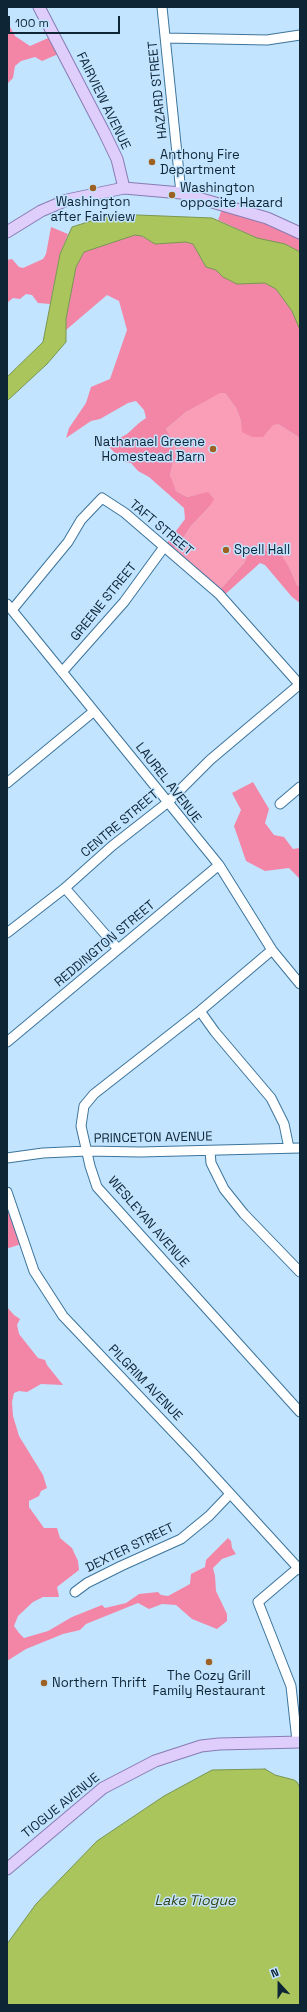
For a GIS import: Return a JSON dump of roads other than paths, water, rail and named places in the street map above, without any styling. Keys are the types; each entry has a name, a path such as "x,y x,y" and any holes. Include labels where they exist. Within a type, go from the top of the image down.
{"main road":[{"name":"FAIRVIEW AVENUE","path":"39,7 104,132 116,159 124,188"},
{"path":"7,232 41,211 67,200 124,188 181,193 267,218 300,233"},
{"name":"TIOGUE AVENUE","path":"7,1869 103,1788 155,1761 201,1746 299,1742"}],"street":[{"name":"HAZARD STREET","path":"162,7 181,193"},
{"path":"166,38 267,40 300,35"},
{"name":"TAFT STREET","path":"10,607 68,542 81,520 102,498 125,513 219,594 300,684"},
{"name":"GREENE STREET","path":"62,672 124,602 164,547"},
{"name":"LAUREL AVENUE","path":"10,607 93,712 134,759 167,803 219,866 272,950 300,984"},
{"name":"CENTRE STREET","path":"7,933 65,888 112,846 167,803 210,760 300,684"},
{"path":"7,783 93,712"},
{"path":"280,804 300,787"},
{"name":"REDDINGTON STREET","path":"7,1042 118,948 219,866"},
{"path":"65,888 118,948"},
{"name":"WESLEYAN AVENUE","path":"272,950 200,1011 91,1098 84,1106 81,1126 97,1187 300,1412"},
{"path":"200,1011 215,1032 272,1098 284,1124 289,1148"},
{"name":"PRINCETON AVENUE","path":"7,1158 43,1153 87,1151 300,1148"},
{"path":"210,1150 211,1163 224,1189 244,1214 300,1272"},
{"name":"PILGRIM AVENUE","path":"7,1192 34,1272 63,1316 299,1569"},
{"name":"DEXTER STREET","path":"75,1592 121,1566 181,1539 209,1516 230,1494"},
{"path":"299,1569 258,1602 291,1686 299,1742"}],"water":[{"path":"113,214 212,218 257,238 285,244 300,252 300,330 292,311 276,289 265,283 237,284 223,277 216,270 206,267 193,244 186,242 155,244 142,236 135,235 84,252 76,267 66,319 66,342 47,364 7,401 7,377 43,342 60,254 72,227"},
{"name":"Lake Tiogue","path":"265,1769 275,1775 294,1780 300,1788 300,2005 7,2005 7,1944 36,1904 97,1841 164,1796 212,1770"}],"place":[{"name":"Anthony Fire Department","path":"152,162"},
{"name":"Washington after Fairview","path":"93,188"},
{"name":"Washington opposite Hazard","path":"172,195"},
{"name":"Nathanael Greene Homestead Barn","path":"213,449"},
{"name":"Spell Hall","path":"226,550"},
{"name":"The Cozy Grill Family Restaurant","path":"209,1662"},
{"name":"Northern Thrift","path":"44,1683"}]}
